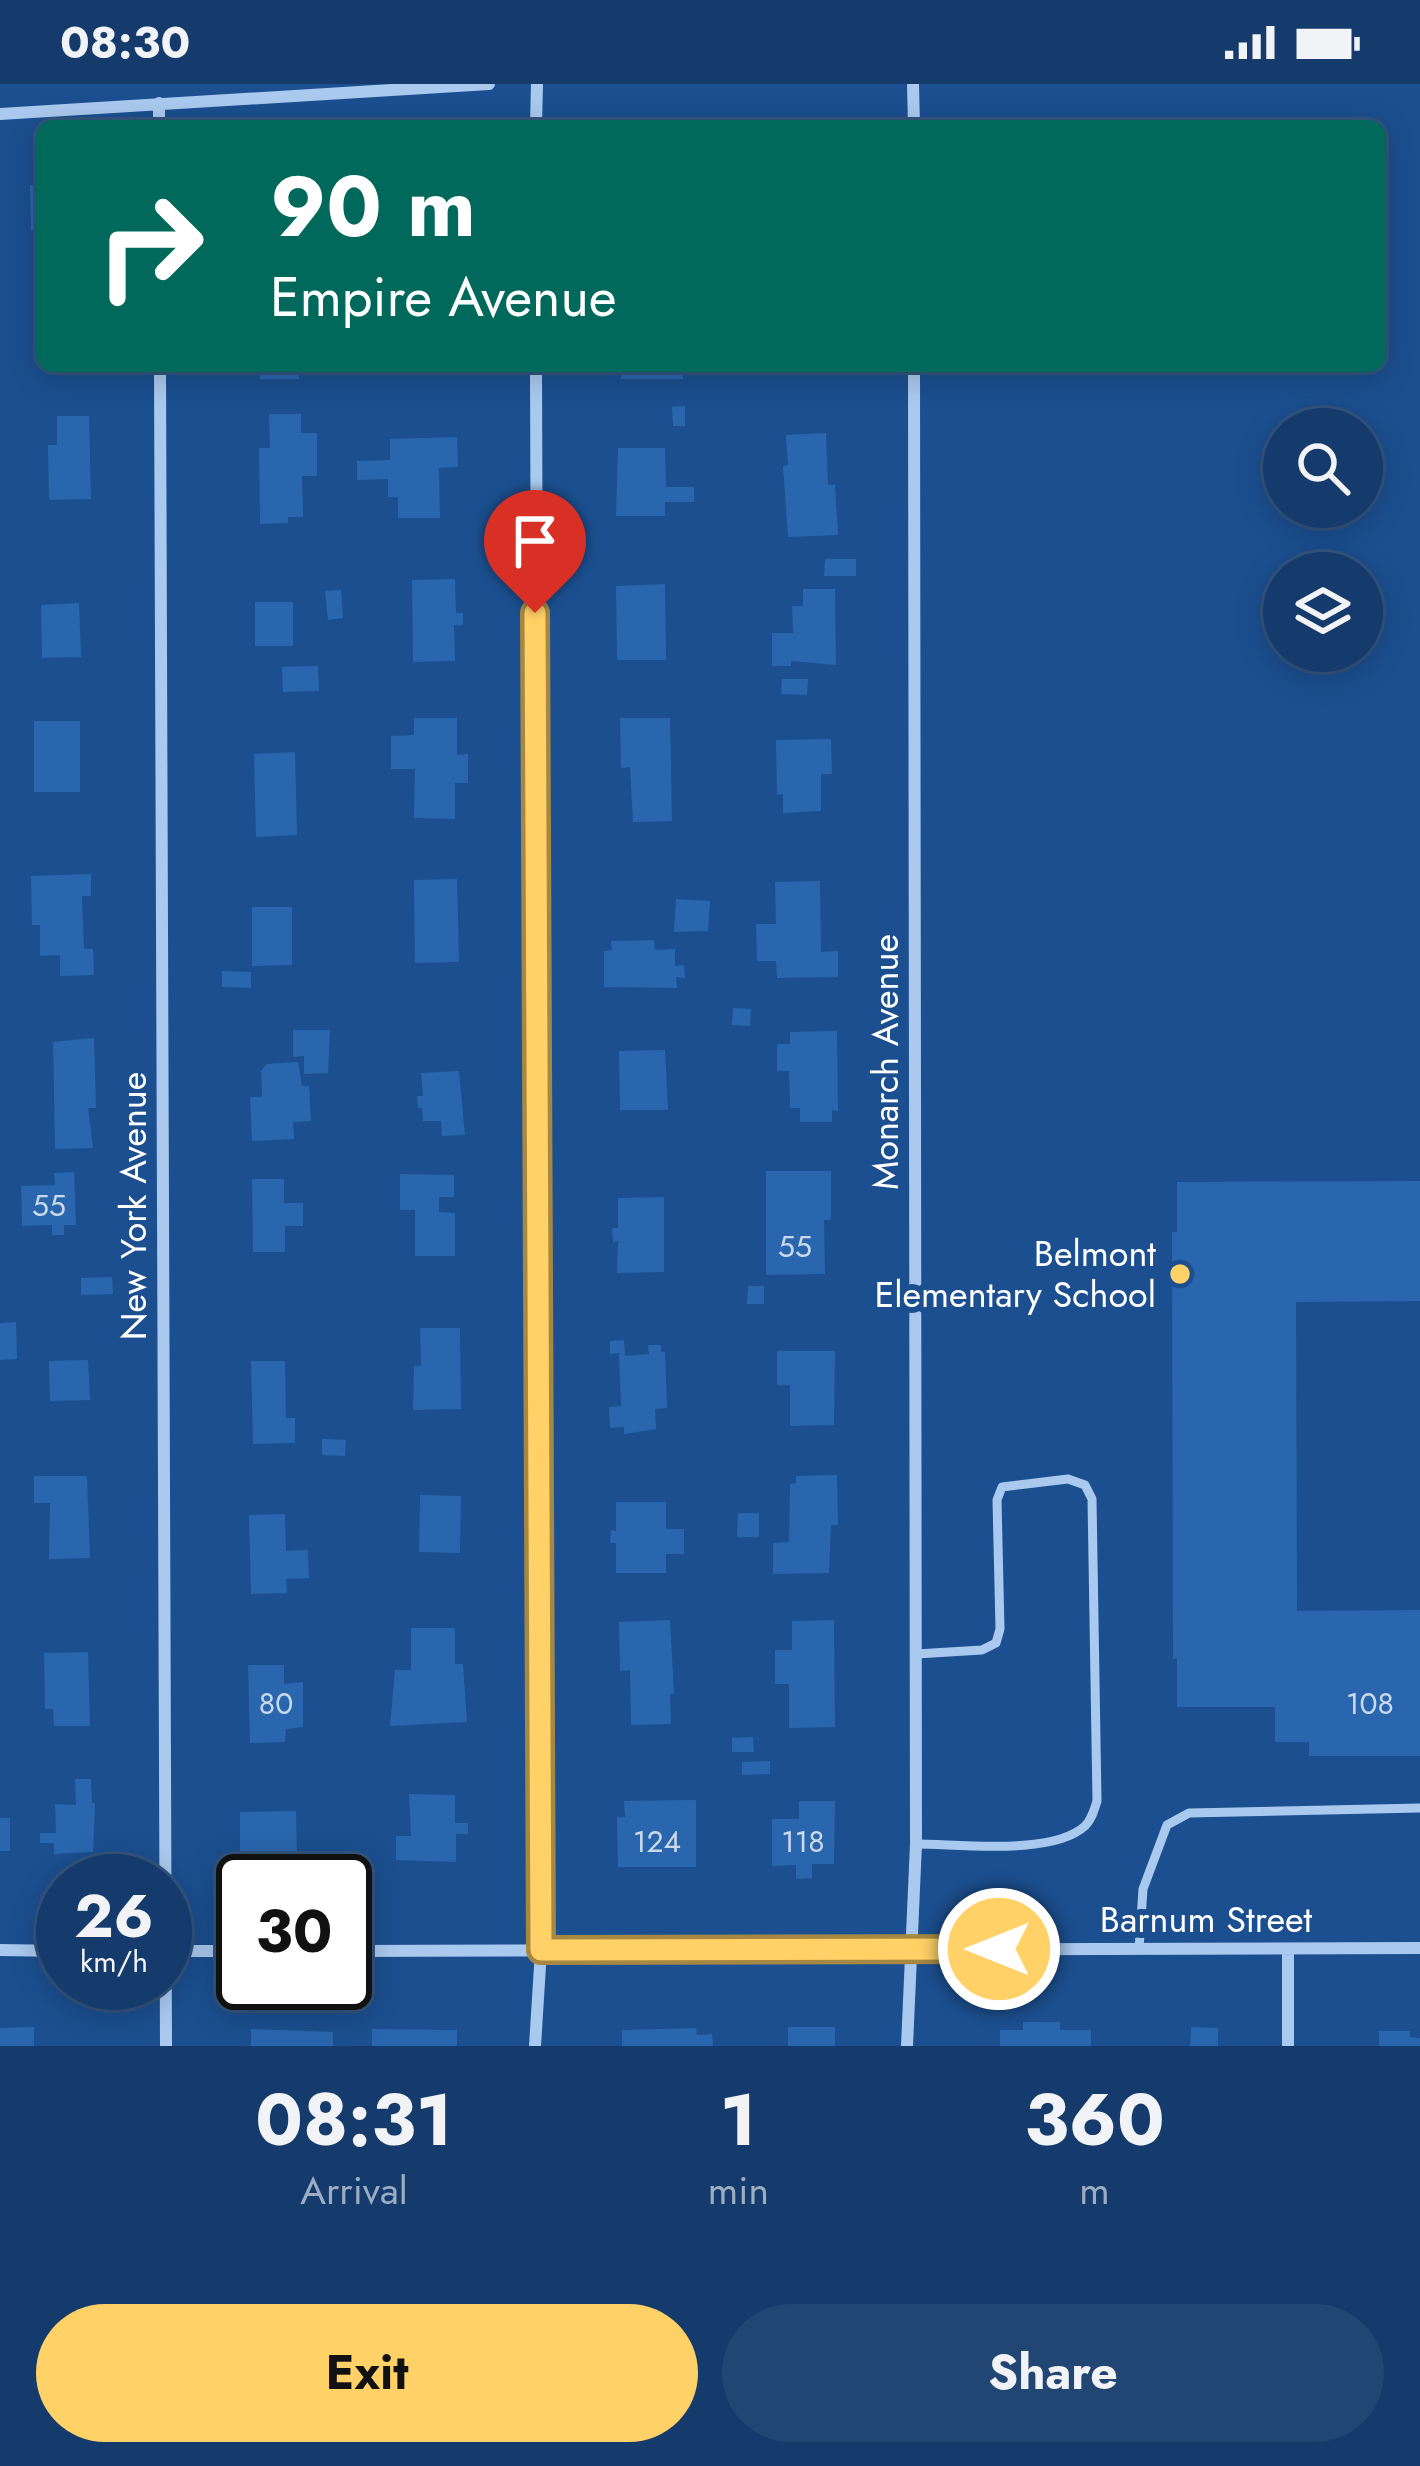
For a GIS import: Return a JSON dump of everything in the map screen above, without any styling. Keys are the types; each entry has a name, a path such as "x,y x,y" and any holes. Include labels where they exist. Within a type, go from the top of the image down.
{"street":[{"path":"0,114 489,84"},
{"path":"536,120 537,84"},
{"path":"914,84 914,120"},
{"path":"159,104 159,120"},
{"name":"New York Avenue","path":"160,372 166,1854"},
{"path":"535,2046 541,1950 536,372"},
{"name":"Monarch Avenue","path":"907,2046 916,1844 914,372"},
{"name":"Barnum Street","path":"372,1951 1420,1948"},
{"path":"1288,1949 1288,2046"},
{"path":"0,1950 36,1951"},
{"name":"New York Avenue","path":"166,2010 166,2046"}],"lane":[{"path":"916,1654 982,1650 996,1643 1000,1629 997,1501 1002,1486 1068,1479 1085,1485 1092,1499 1097,1801 1089,1823 1070,1836 1043,1844 916,1844"},
{"path":"1139,1949 1143,1889 1167,1825 1189,1813 1420,1808"}],"building":[{"path":"30,185 36,185 36,230 31,230"},
{"path":"259,372 298,372 299,379 260,379"},
{"path":"621,372 682,372 683,379 621,379"},
{"path":"685,406 685,426 673,426 672,407"},
{"path":"269,414 301,414 301,433 317,433 317,476 302,476 303,517 288,517 288,523 260,524 259,448 270,448"},
{"path":"57,416 89,416 91,499 49,500 48,445 57,445"},
{"path":"826,433 828,485 835,485 838,535 788,537 783,466 788,465 786,435"},
{"path":"457,437 458,467 439,468 440,518 398,518 398,497 388,497 388,479 357,480 357,461 390,460 390,439"},
{"path":"618,448 665,448 666,487 694,487 694,502 665,502 665,516 616,516"},
{"path":"825,559 856,559 856,576 824,576"},
{"path":"455,579 456,613 463,613 463,625 454,625 455,661 413,662 412,580"},
{"path":"665,584 666,660 617,660 616,586"},
{"path":"803,589 835,589 836,665 791,661 791,666 772,666 772,633 793,633 792,606 803,606"},
{"path":"341,590 343,618 328,620 325,591"},
{"path":"255,602 293,602 293,646 255,646"},
{"path":"79,603 81,657 42,658 41,605"},
{"path":"318,666 319,691 283,692 282,667"},
{"path":"782,679 808,679 807,695 781,694"},
{"path":"414,718 457,718 457,755 468,754 468,783 455,783 455,819 414,818 415,769 391,769 391,736 414,735"},
{"path":"620,718 670,718 672,821 633,822 630,767 621,768"},
{"path":"34,721 80,721 80,792 34,792"},
{"path":"831,739 832,774 821,774 821,811 783,813 783,794 777,795 776,740"},
{"path":"295,752 297,835 256,837 254,754"},
{"path":"91,874 91,896 82,896 84,949 93,949 94,975 60,976 60,955 40,956 40,925 32,925 31,876"},
{"path":"457,879 459,962 415,963 414,880"},
{"path":"820,881 821,952 838,951 838,977 777,978 776,961 757,961 756,924 776,924 775,882"},
{"path":"676,899 710,901 708,931 674,932"},
{"path":"252,907 292,907 292,965 252,966"},
{"path":"654,940 655,950 675,949 675,966 684,965 685,978 676,977 677,988 604,987 604,951 612,950 611,941"},
{"path":"222,971 251,972 251,988 222,987"},
{"path":"733,1008 751,1009 750,1026 732,1025"},
{"path":"293,1030 330,1030 328,1073 304,1074 304,1056 293,1057"},
{"path":"837,1031 838,1111 832,1110 832,1122 800,1122 800,1108 790,1108 789,1071 777,1071 777,1044 790,1044 790,1032"},
{"path":"94,1038 96,1108 88,1108 93,1148 55,1149 53,1042"},
{"path":"665,1050 668,1110 620,1110 619,1051"},
{"path":"298,1062 302,1086 309,1086 311,1121 293,1122 294,1139 252,1141 250,1097 262,1097 261,1071 267,1064"},
{"path":"459,1071 465,1135 442,1136 441,1121 423,1121 422,1108 418,1108 417,1096 423,1096 421,1073"},
{"path":"766,1171 831,1171 831,1220 824,1220 825,1274 766,1275"},
{"path":"74,1172 76,1225 64,1225 64,1235 52,1235 52,1225 22,1226 21,1186 55,1185 54,1173"},
{"path":"400,1174 454,1175 454,1197 439,1197 439,1212 455,1213 455,1256 415,1256 415,1210 400,1210"},
{"path":"252,1179 284,1179 284,1203 303,1203 303,1226 285,1226 285,1252 253,1252"},
{"path":"1420,1181 1420,1301 1296,1302 1297,1611 1420,1610 1420,1756 1309,1756 1309,1742 1275,1742 1275,1707 1177,1707 1172,1232 1177,1232 1177,1182"},
{"path":"664,1197 664,1272 617,1273 618,1241 613,1242 612,1228 618,1228 618,1198"},
{"path":"112,1277 113,1294 81,1295 81,1278"},
{"path":"748,1286 764,1286 764,1304 747,1304"},
{"path":"16,1322 17,1359 0,1360 0,1323"},
{"path":"420,1328 460,1328 461,1409 413,1410 414,1366 421,1366"},
{"path":"624,1340 625,1356 649,1354 648,1345 661,1345 665,1352 667,1408 655,1409 656,1429 624,1434 624,1427 610,1428 609,1407 621,1406 619,1353 610,1354 610,1341"},
{"path":"777,1351 835,1351 834,1425 790,1426 790,1385 777,1385"},
{"path":"88,1360 90,1400 50,1401 49,1361"},
{"path":"251,1361 285,1361 286,1418 295,1418 295,1443 253,1444"},
{"path":"322,1439 346,1440 345,1456 322,1455"},
{"path":"837,1475 838,1525 831,1525 829,1573 773,1574 773,1543 789,1542 790,1484 796,1483 796,1476"},
{"path":"34,1476 87,1476 90,1558 49,1559 50,1503 34,1503"},
{"path":"420,1495 461,1496 460,1553 419,1552"},
{"path":"616,1502 666,1502 666,1529 684,1529 684,1554 666,1554 666,1573 616,1573 616,1543 610,1543 611,1530 616,1531"},
{"path":"738,1513 759,1513 759,1537 737,1537"},
{"path":"285,1514 286,1551 308,1550 309,1578 286,1579 287,1593 251,1594 249,1515"},
{"path":"670,1620 671,1724 631,1725 630,1670 620,1671 619,1622"},
{"path":"834,1620 835,1727 789,1728 789,1684 775,1684 775,1650 792,1650 792,1621"},
{"path":"411,1628 455,1628 455,1664 463,1664 467,1722 390,1726 395,1670 411,1670"},
{"path":"88,1652 90,1726 54,1726 53,1709 45,1709 44,1653"},
{"path":"248,1665 284,1665 284,1684 303,1682 303,1727 286,1729 285,1742 250,1743"},
{"path":"753,1737 754,1752 732,1752 732,1738"},
{"path":"770,1761 770,1774 742,1775 742,1762"},
{"path":"75,1779 91,1779 93,1852 54,1854 54,1843 40,1843 40,1833 56,1833 55,1804 76,1805"},
{"path":"409,1794 455,1795 455,1823 468,1823 468,1834 456,1834 456,1862 396,1860 396,1836 411,1836"},
{"path":"696,1800 696,1867 618,1867 617,1817 625,1817 624,1801"},
{"path":"799,1801 835,1801 834,1864 812,1864 812,1878 796,1879 796,1865 772,1866 772,1819 799,1819"},
{"path":"296,1811 297,1854 240,1854 240,1812"},
{"path":"0,1818 10,1818 10,1851 0,1851"},
{"path":"1023,2022 1060,2022 1060,2030 1091,2030 1091,2046 1000,2046 1000,2030 1023,2030"},
{"path":"34,2027 34,2046 0,2046 0,2028"},
{"path":"788,2027 835,2027 835,2046 788,2046"},
{"path":"1191,2027 1218,2028 1218,2046 1190,2046"},
{"path":"696,2028 697,2035 712,2034 713,2046 622,2046 622,2030"},
{"path":"251,2029 333,2032 333,2046 251,2046"},
{"path":"372,2029 457,2030 457,2046 372,2046"},
{"path":"1379,2031 1410,2031 1410,2037 1420,2038 1420,2046 1379,2046"}],"place":[{"name":"Belmont Elementary School","path":"1180,1274"}],"route":[{"path":"535,613 541,1950 999,1949"}]}
